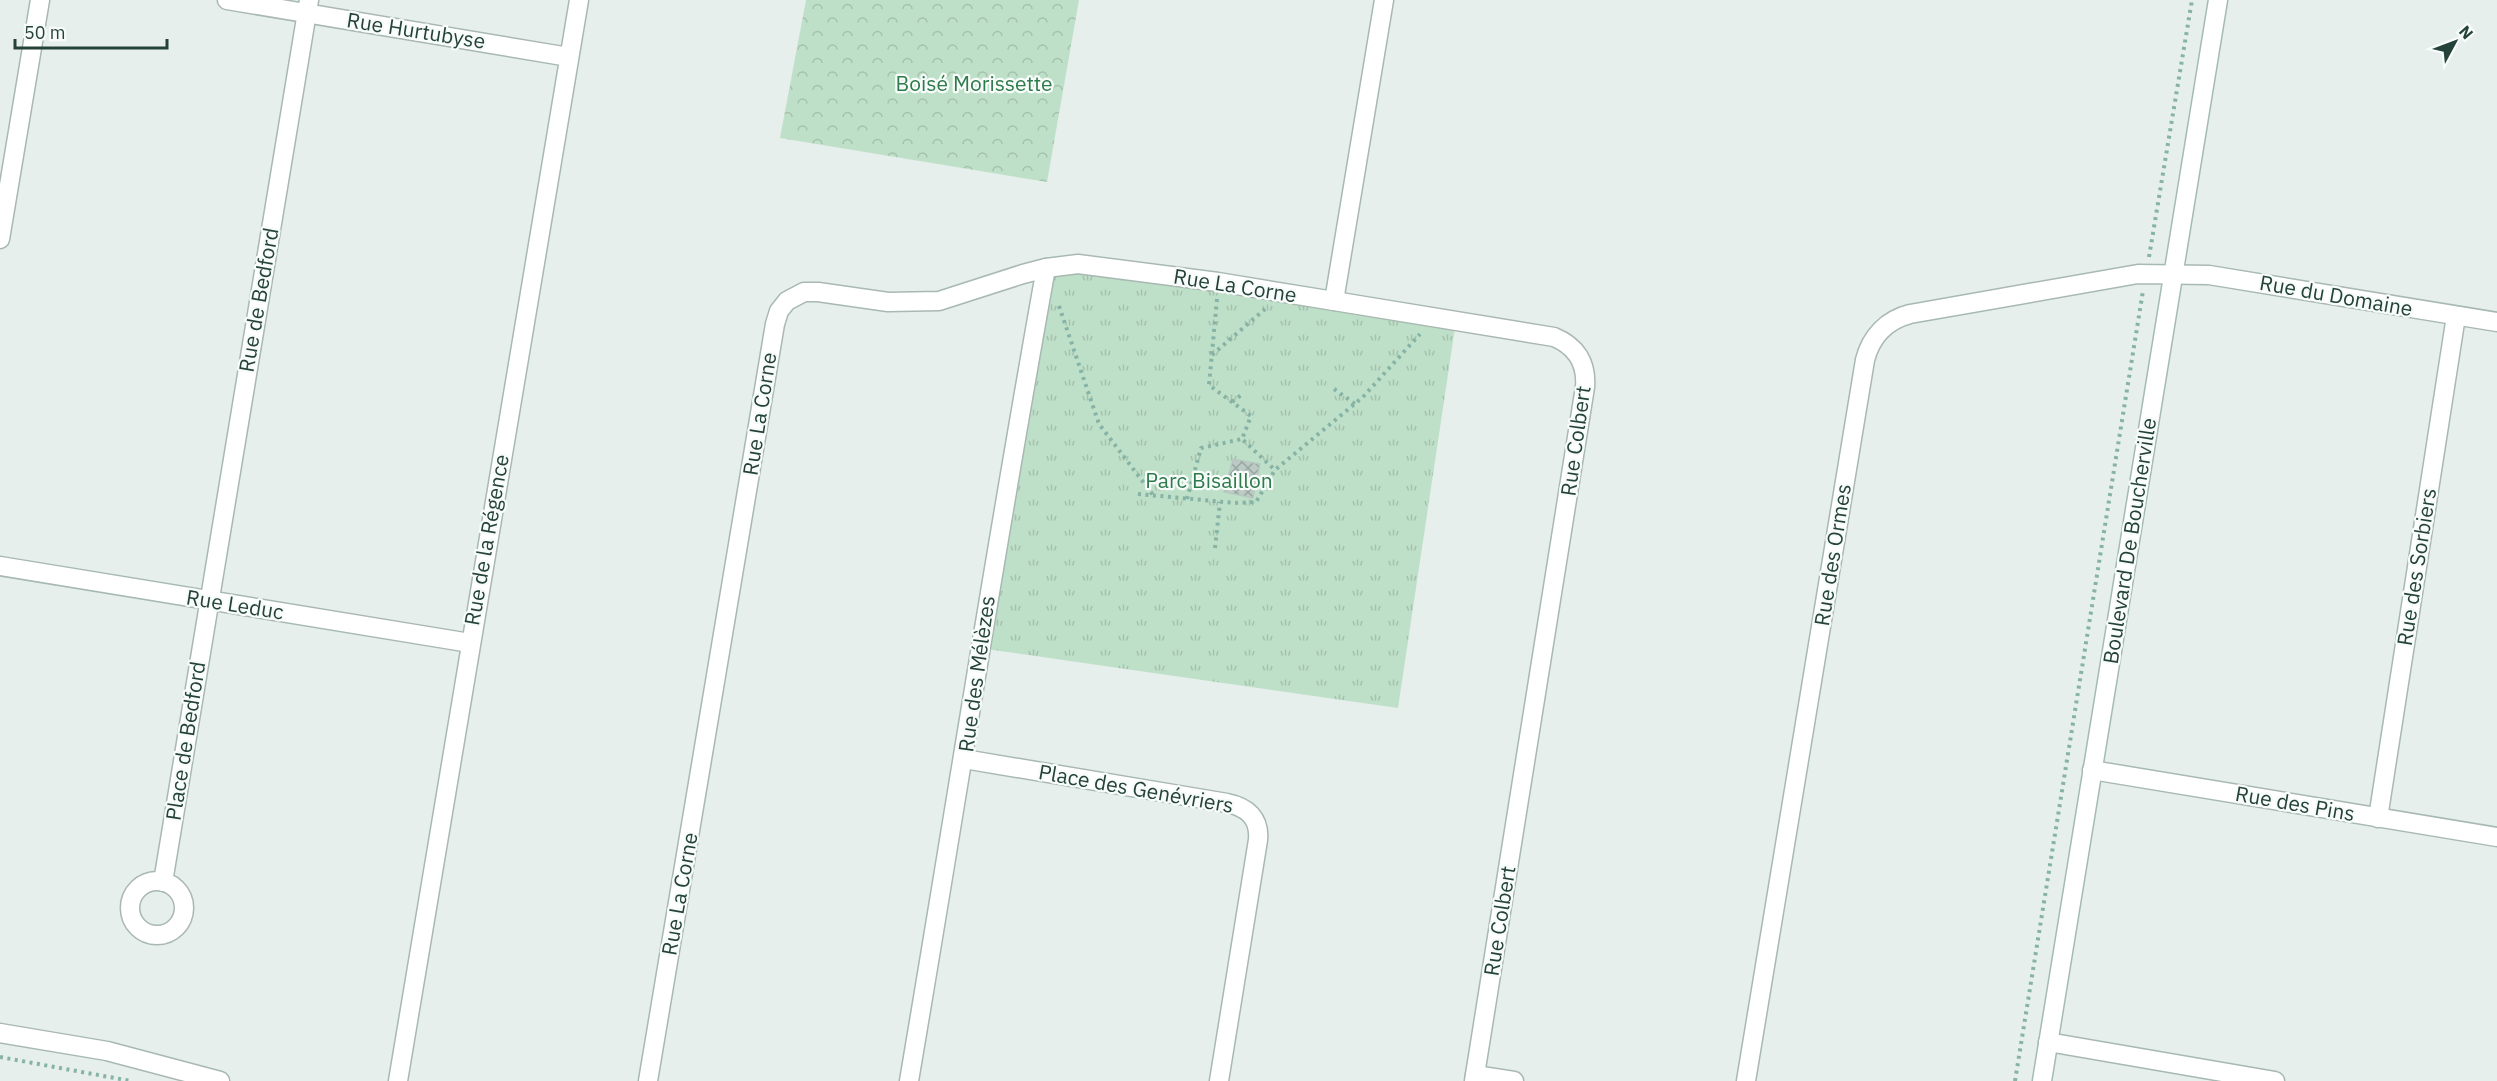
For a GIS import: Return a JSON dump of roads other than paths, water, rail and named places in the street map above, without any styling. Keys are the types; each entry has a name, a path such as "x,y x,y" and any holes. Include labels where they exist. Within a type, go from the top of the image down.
{"street":[{"path":"0,239 40,0"},
{"name":"Rue Hurtubyse","path":"227,0 308,7 569,57"},
{"name":"Rue de la Régence","path":"398,1081 579,0"},
{"path":"1334,301 1384,0"},
{"name":"Boulevard De Boucherville","path":"2042,1081 2218,0"},
{"name":"Rue de Bedford","path":"208,601 308,7"},
{"name":"Rue La Corne","path":"648,1081 779,311 792,297 811,292 888,302 939,301 1046,268 1078,264 1218,282 1334,301"},
{"name":"Rue des Mélèzes","path":"909,1081 964,759 979,648 1046,268"},
{"name":"Rue des Ormes","path":"1746,1081 1864,365 1870,345 1883,327 1910,314 2138,274 2174,274"},
{"name":"Rue du Domaine","path":"2174,274 2209,275 2497,322"},
{"name":"Rue Colbert","path":"1334,301 1554,337 1567,343 1577,353 1586,380 1475,1078"},
{"name":"Rue des Sorbiers","path":"2378,818 2456,316"},
{"name":"Rue Leduc","path":"0,566 470,644"},
{"name":"Place de Bedford","path":"163,882 208,601"},
{"name":"Place des Genévriers","path":"964,759 1227,803 1244,808 1253,816 1258,828 1258,840 1219,1081"},
{"name":"Rue des Pins","path":"2092,770 2497,837"},
{"path":"0,1033 116,1053 220,1081"},
{"path":"2048,1042 2275,1081"},
{"path":"1475,1078 1514,1081"}],"park label":[{"name":"Boisé Morissette","path":"974,84"},
{"name":"Parc Bisaillon","path":"1209,481"}]}
